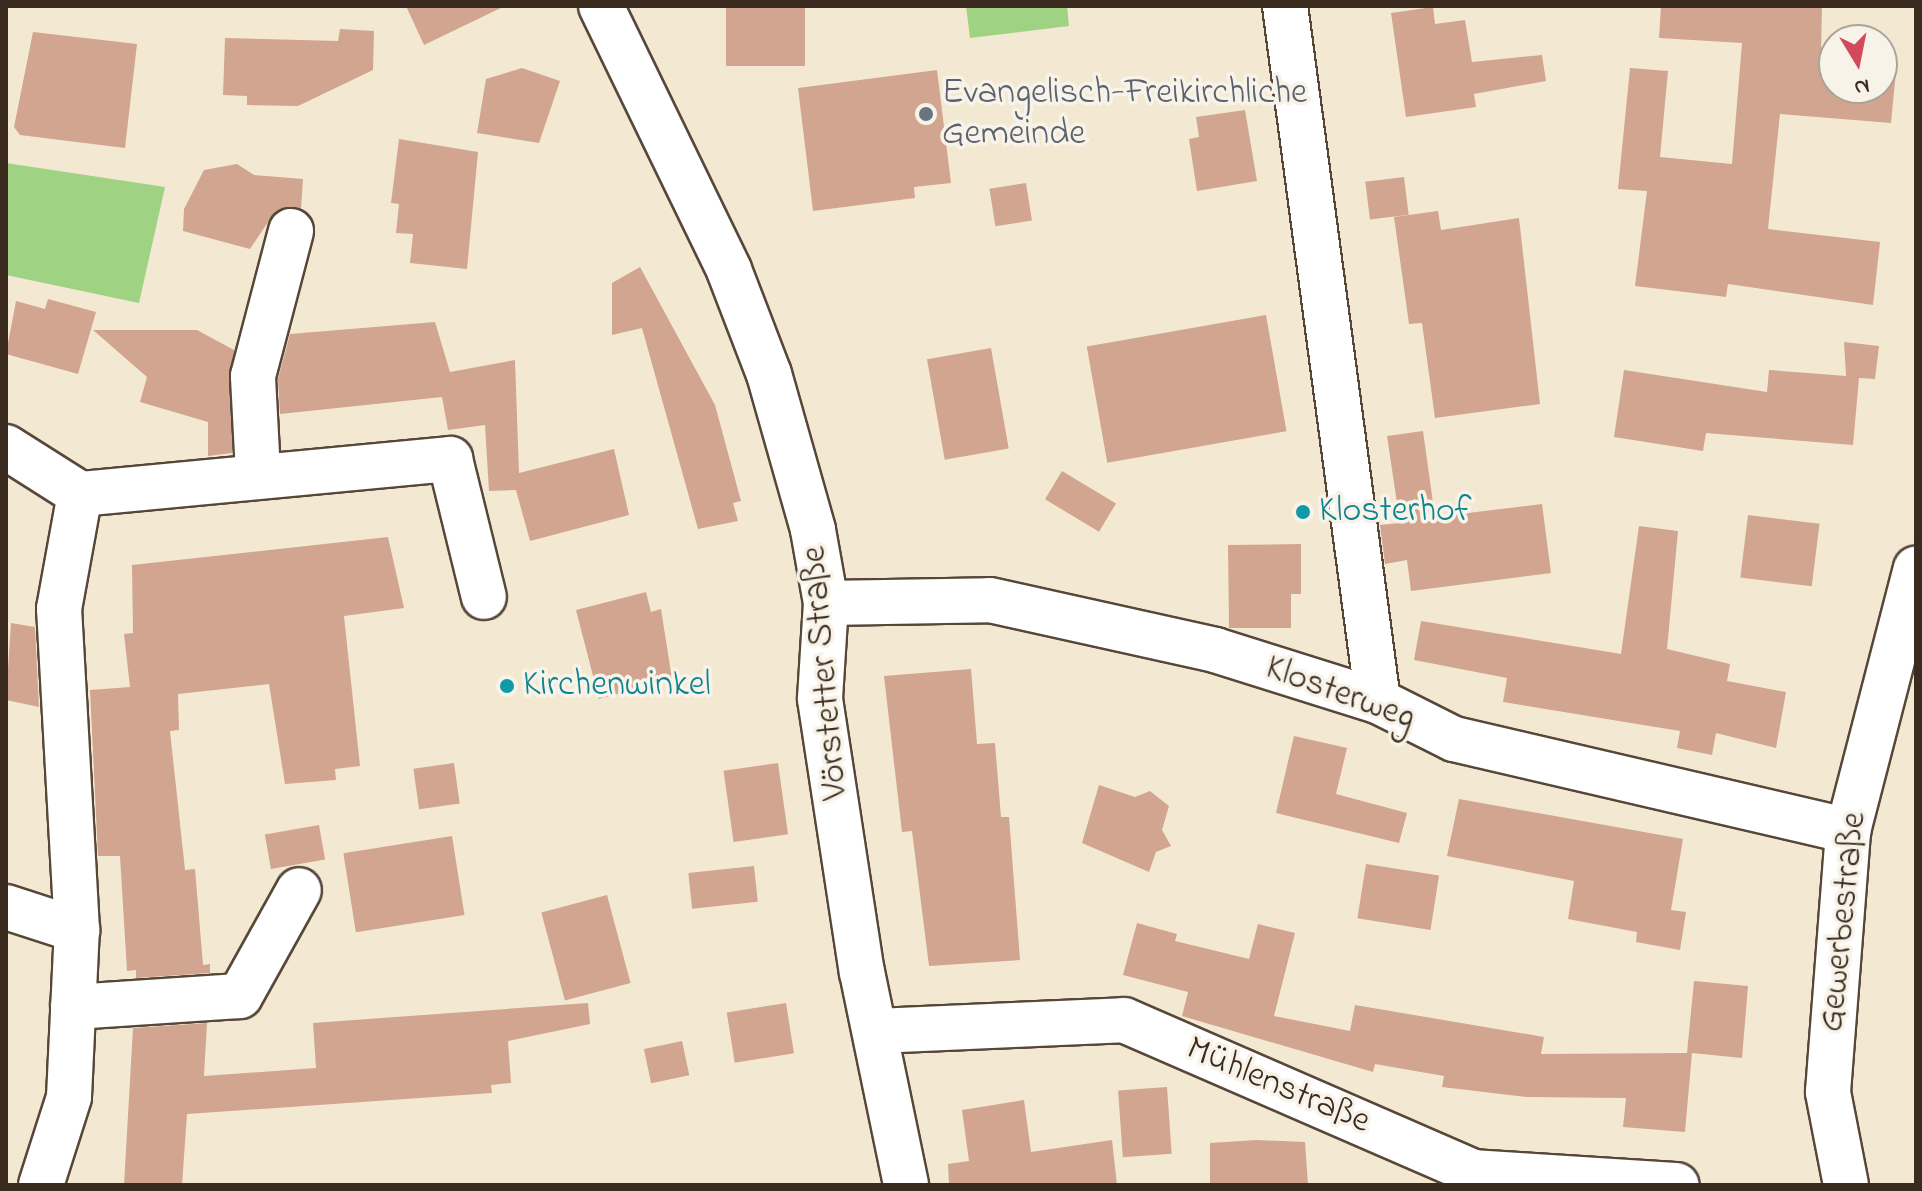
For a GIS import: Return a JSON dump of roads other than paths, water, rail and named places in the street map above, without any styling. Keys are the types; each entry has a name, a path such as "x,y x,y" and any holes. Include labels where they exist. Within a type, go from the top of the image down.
{"street":[{"name":"Vörstetter Straße","path":"601,6 729,270 769,374 826,603 820,699 875,1031 906,1185"},
{"path":"1285,6 1378,701"},
{"path":"258,473 253,376 291,231"},
{"path":"6,447 80,494 258,473 450,459 484,597"},
{"path":"41,1185 69,1097 77,930 59,609 80,494"},
{"name":"Gewerbestraße","path":"1846,1185 1828,1092 1848,831 1916,569"},
{"name":"Klosterweg","path":"826,603 990,600 1215,650 1378,701 1454,739 1848,831"},
{"path":"73,1007 240,996 299,890"},
{"path":"6,907 77,930"},
{"name":"Mühlenstraße","path":"875,1031 1124,1020 1474,1172 1677,1185"}],"place":[{"name":"Evangelisch-Freikirchliche Gemeinde","path":"926,114"},
{"name":"Klosterhof","path":"1303,512"},
{"name":"Kirchenwinkel","path":"507,686"}]}
